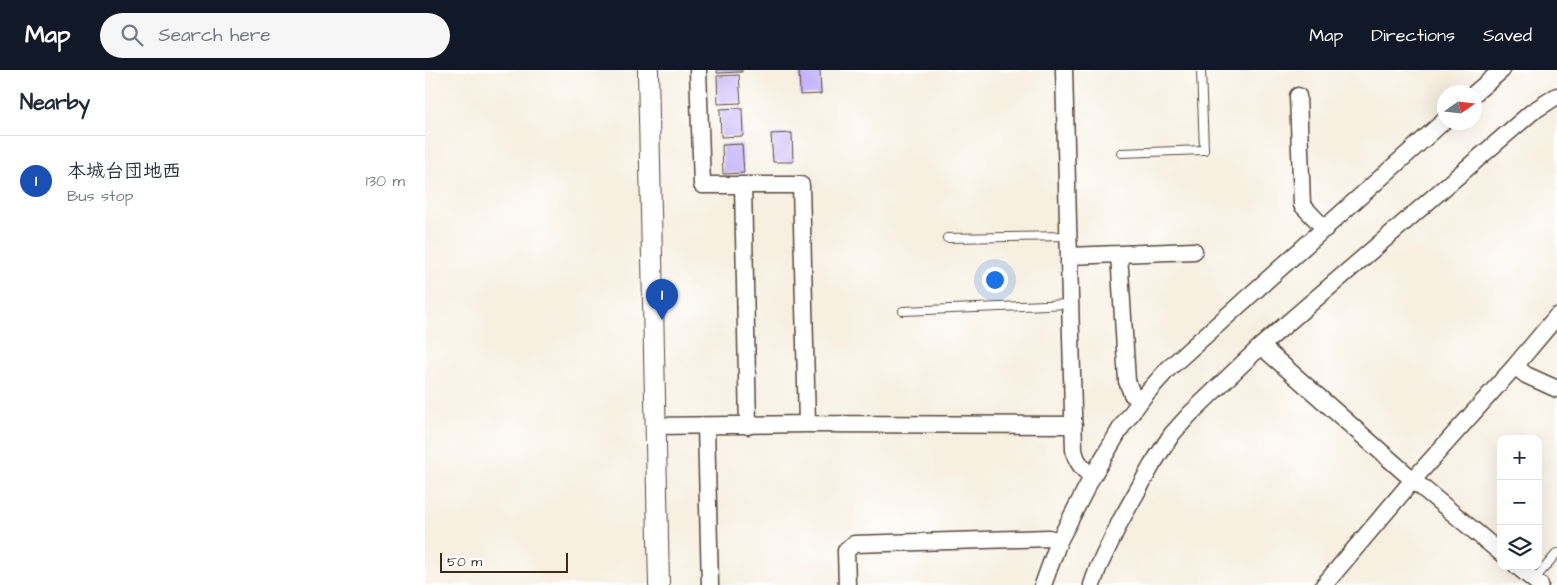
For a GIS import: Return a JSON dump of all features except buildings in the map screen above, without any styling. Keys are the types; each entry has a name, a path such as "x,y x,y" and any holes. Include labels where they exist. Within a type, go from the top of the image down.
{"street":[{"path":"649,70 659,585"},
{"path":"698,70 702,185 801,185 807,424"},
{"path":"1064,70 1075,457 1092,477"},
{"path":"1482,87 1502,70"},
{"path":"1298,96 1303,206 1325,229"},
{"path":"1092,585 1121,520 1172,434 1216,388 1261,346 1532,112 1557,96"},
{"path":"1043,585 1059,541 1092,477 1122,426 1140,401 1169,368 1437,128"},
{"path":"743,185 748,426"},
{"path":"1069,256 1194,251"},
{"path":"1119,254 1127,381 1131,394 1140,401"},
{"path":"1323,585 1557,316"},
{"path":"1261,346 1413,480 1497,550"},
{"path":"1515,366 1526,375 1557,389"},
{"path":"655,426 807,424 1074,425"},
{"path":"706,426 710,585"},
{"path":"847,585 846,551 854,544 1049,538 1059,541"},
{"path":"1522,570 1537,583"}],"lane":[{"path":"1121,152 1204,150 1201,70"},
{"path":"947,238 1068,236"},
{"path":"903,310 1070,304"},
{"path":"1537,583 1557,553"}],"place":[{"name":"本城台団地西","path":"662,320"}]}
